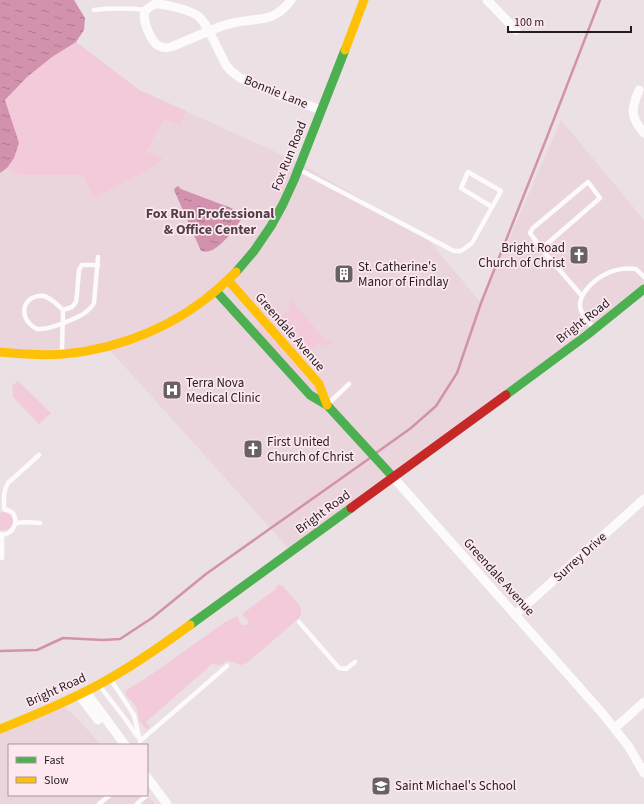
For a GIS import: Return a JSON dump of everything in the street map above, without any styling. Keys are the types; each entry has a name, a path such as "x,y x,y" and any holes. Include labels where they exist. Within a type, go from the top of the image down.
{"street":[{"path":"146,10 144,14 154,43 159,47 165,48 171,47 222,26 270,17 281,12 291,0"},
{"name":"Fox Run Road","path":"0,352 48,355 62,354 96,349 120,343 141,336 186,313 206,299 228,280 242,266 257,247 271,227 282,205 298,169 364,0"},
{"path":"487,0 516,30"},
{"name":"Bonnie Lane","path":"146,10 150,6 160,4 190,11 200,17 203,21 226,65 240,78 321,110"},
{"path":"639,90 632,108 635,120 644,133"},
{"name":"Greendale Avenue","path":"228,280 319,384 327,405"},
{"name":"Bright Road","path":"0,729 82,694 110,679 156,649 538,372 644,289"},
{"name":"Greendale Avenue","path":"216,291 310,395 327,405 382,464 615,728 629,747 644,773"},
{"name":"Surrey Drive","path":"515,615 644,499"},
{"path":"82,694 113,738 119,744"},
{"path":"82,694 124,744"},
{"path":"615,728 644,702"},
{"path":"148,778 167,804"}],"lane":[{"path":"94,10 128,8 146,10"},
{"path":"298,169 454,251 461,251 472,243 501,191 468,172 461,188 492,207"},
{"path":"541,249 600,198 588,182 533,228 530,233 541,249 582,296"},
{"path":"64,310 49,298 37,296 30,299 26,303 24,314 30,325 36,329 52,328 84,314 91,309 94,304 98,257"},
{"path":"64,310 72,307 76,302 79,270 82,265 98,265"},
{"path":"594,329 582,311 580,304 582,296 596,280 604,275 624,268 636,269 644,277"},
{"path":"62,354 64,310"},
{"path":"327,405 349,384"},
{"path":"2,558 1,534 9,533 16,523 14,514 11,511 2,509 5,488 8,483 39,454"},
{"path":"16,523 40,522"},
{"path":"299,622 339,668 346,669 355,662"},
{"path":"140,740 227,666"},
{"path":"110,679 134,714 140,740"},
{"path":"99,685 140,740"},
{"path":"148,794 155,787"},
{"path":"99,804 109,796"},
{"path":"137,804 146,796"}],"shaded area":[{"path":"76,42 139,90 300,163 427,238 481,303 561,120 644,220 644,289 291,551 107,347 0,352 0,173 7,168 27,77 52,57"},
{"path":"76,42 139,90 186,111 180,126 164,119 146,152 163,158 153,167 94,198 83,175 21,175 7,168 14,158 19,143 5,100 27,77 52,57"},
{"path":"291,300 328,343 332,340 332,342 325,348 319,343 307,354 312,360 309,362 269,318 274,312 281,316 291,307 288,303"},
{"path":"261,326 317,391 315,392 256,330"},
{"path":"18,381 51,413 39,424 13,397 12,386"},
{"path":"0,513 8,513 11,516 13,523 9,529 0,530"},
{"path":"278,584 283,586 300,606 301,612 299,618 247,663 241,665 227,661 221,665 212,664 146,722 150,727 147,730 139,720 137,709 126,695 125,691 149,676 225,622 237,616 240,623 247,625 249,622 242,614 276,589"},
{"path":"60,704 76,717 100,744 8,744 8,796 148,796 155,804 0,804 0,729"}],"water":[{"path":"0,0 74,0 85,18 84,30 76,42 52,57 27,77 5,100 19,143 14,158 7,168 0,173"},
{"path":"178,186 181,189 241,213 243,217 235,228 219,246 213,250 207,252 201,251 174,190"}],"waterway":[{"path":"376,453 411,428 436,406 457,373 481,303 600,0"},
{"path":"0,651 37,650 63,638 103,640 120,639 152,618 206,574 370,458"}],"traffic: fast":[{"path":"236,272 254,251 271,226 283,204 294,180 345,50"},
{"path":"506,395 587,335 644,289"},
{"path":"216,291 310,395 327,405 393,477"},
{"path":"190,625 351,508"}],"traffic: slow":[{"path":"345,50 364,0"},
{"path":"0,352 56,355 107,347 127,341 167,324 186,313 204,301 236,272"},
{"path":"228,280 319,384 327,405"},
{"path":"0,729 74,697 122,672 190,625"}],"traffic: jam":[{"path":"351,508 506,395"}],"place":[{"name":"Bright Road Church of Christ","path":"579,255"},
{"name":"St. Catherine's Manor of Findlay","path":"344,274"},
{"name":"Terra Nova Medical Clinic","path":"172,390"},
{"name":"First United Church of Christ","path":"253,449"},
{"name":"Saint Michael's School","path":"381,786"}],"district":[{"name":"Fox Run Professional & Office Center","path":"210,222"}]}
